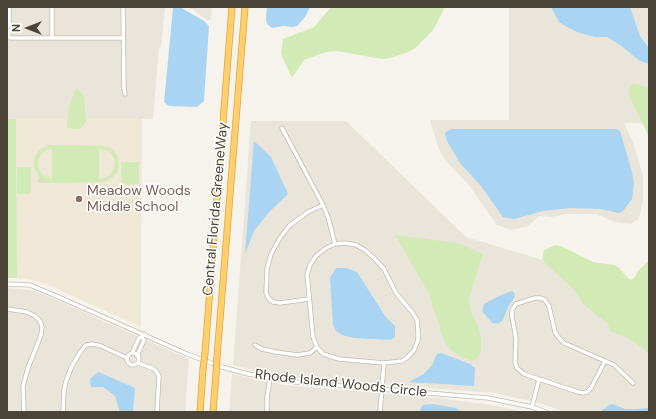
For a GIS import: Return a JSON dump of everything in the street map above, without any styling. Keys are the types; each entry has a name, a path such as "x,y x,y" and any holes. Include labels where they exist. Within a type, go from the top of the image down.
{"highway":[{"name":"Central Florida GreeneWay","path":"200,412 232,7"},
{"name":"Central Florida GreeneWay","path":"213,412 242,40 246,7"}],"street":[{"path":"9,7 8,35 12,39 123,38"},
{"path":"52,7 52,38"},
{"path":"123,7 125,94"},
{"path":"282,128 323,205 328,217 335,244"},
{"path":"309,299 280,303 268,299 266,293 267,269 271,254 289,226 308,212 323,205"},
{"path":"345,243 356,245 365,250 375,259 384,269 396,293 417,320 418,340 414,350 402,361 384,363 335,358 323,354 317,347 313,337 308,275 310,265 316,256 326,248 335,244 345,243"},
{"name":"Rhode Island Woods Circle","path":"7,284 30,285 143,336 213,364 238,372 270,378 381,390 488,398 532,407 546,412"},
{"path":"605,361 591,388 587,392 578,392 524,374 517,368 515,363 516,338 512,310 516,304 535,298 545,300 549,306 555,332 558,338 564,343 605,361 614,365 633,383"},
{"path":"7,310 27,312 35,316 40,321 42,327 41,335 28,368 23,386 24,412"},
{"path":"127,358 129,354 132,353 139,338 143,336"},
{"path":"138,363 137,356 144,340 143,336"},
{"path":"62,412 64,390 72,366 80,351 86,345 93,344 127,358 127,362 131,365 138,363 156,371 159,376 157,412"},
{"path":"255,345 262,349 297,355 310,353 317,347"},
{"path":"132,353 137,356"},
{"path":"380,412 384,363"},
{"path":"267,412 267,397 270,378"},
{"path":"532,407 539,379"}],"shaded area":[{"path":"7,7 165,7 161,47 159,48 153,119 7,119"},
{"path":"189,7 212,7 211,19 208,21"},
{"path":"509,7 649,7 649,123 624,123 633,142 643,176 643,201 639,218 631,224 615,222 596,214 566,214 551,217 539,216 528,226 512,230 497,225 468,184 446,161 438,147 430,120 509,120"},
{"name":"Meadow Woods Middle School","path":"16,119 142,119 141,327 46,284 33,280 17,278"},
{"path":"251,121 346,121 466,237 649,292 649,412 565,412 539,403 495,393 278,376 233,365"},
{"path":"7,288 30,290 43,294 189,359 185,412 7,412"},
{"path":"232,374 283,385 438,398 491,405 523,412 229,412"}],"green space":[{"path":"331,7 445,7 433,30 415,48 408,52 391,58 382,59 336,51 326,52 304,60 292,78 281,54 283,39 314,27"},
{"path":"633,83 649,88 649,137 629,96 630,87"},
{"path":"76,88 84,96 86,122 80,129 67,128 69,107"},
{"path":"7,119 16,119 17,278 7,278"},
{"path":"48,145 106,146 113,150 117,155 119,164 118,171 112,178 104,182 38,183 38,179 40,178 34,168 34,158 39,150","holes":["52,149 52,179 43,175 38,164 42,153 46,150","99,149 110,152 114,158 115,164 112,173 100,179"]},
{"path":"121,162 139,162 139,184 122,185"},
{"path":"17,167 31,167 31,194 17,194"},
{"path":"395,235 457,243 483,254 469,298 471,312 478,325 481,340 481,349 477,359 472,361 466,359 452,351 445,343 428,292"},
{"path":"555,245 561,246 593,262 614,265 619,268 630,280 634,278 639,270 649,260 649,354 643,348 624,336 610,331 608,324 584,305 575,291 542,260 544,250"}],"water":[{"path":"180,7 204,21 209,26 204,101 197,107 169,106 164,102 173,8"},
{"path":"267,7 310,7 305,17 297,26 272,28 267,24"},
{"path":"551,7 630,7 640,36 649,48 649,64 640,61 607,37 595,37 577,32 567,27 559,22"},
{"path":"451,129 616,129 620,131 632,172 634,183 632,199 623,211 619,213 600,209 570,208 543,211 514,219 503,217 481,186 460,163 447,141 445,134"},
{"path":"254,141 271,157 288,194 269,212 254,231 245,254"},
{"path":"336,268 346,268 357,272 385,316 395,326 395,337 391,340 353,338 342,335 336,331 333,325 330,278"},
{"path":"512,291 514,292 515,296 508,307 503,320 498,324 492,323 482,311 484,304"},
{"path":"441,353 470,364 475,368 474,386 409,382 424,374 432,365 437,354"},
{"path":"98,372 135,388 133,412 120,412 115,396 103,387 91,387 90,379"},
{"path":"433,404 456,408 461,412 421,412 420,409 423,405"},
{"path":"613,404 625,409 649,408 649,412 600,412 609,405"}],"place":[{"name":"Meadow Woods Middle School","path":"79,199"}]}
